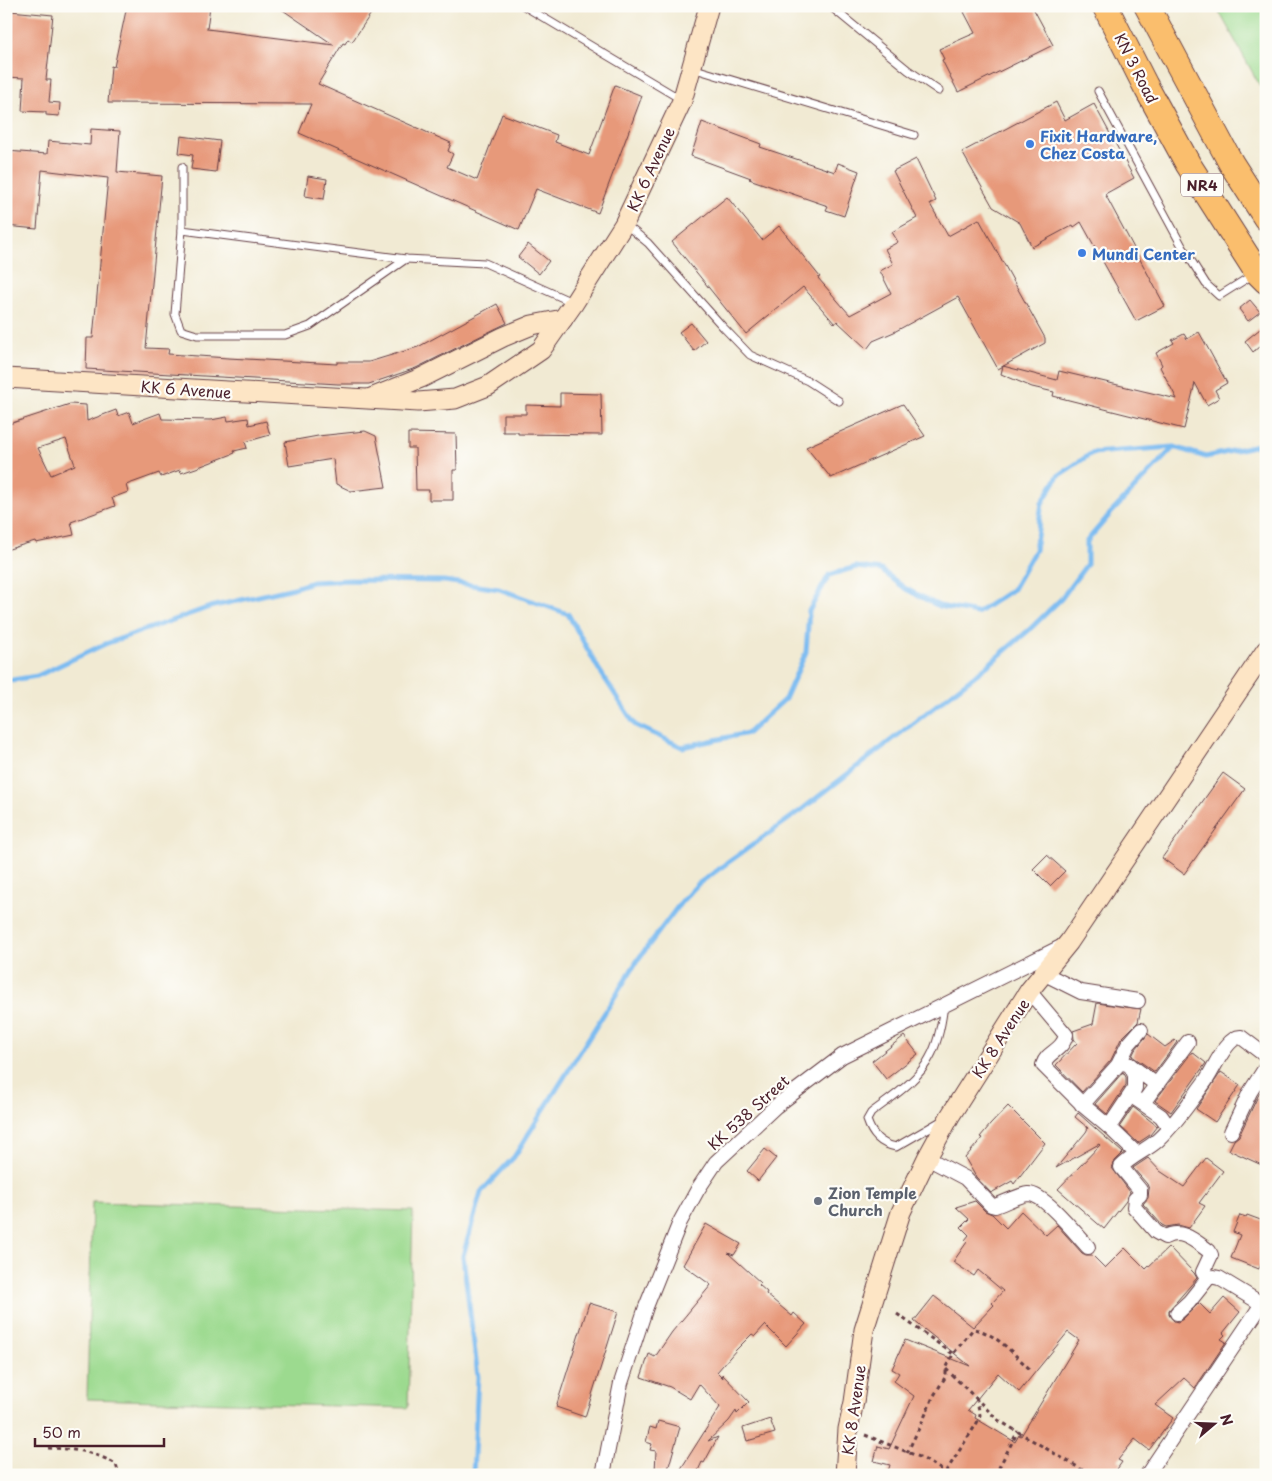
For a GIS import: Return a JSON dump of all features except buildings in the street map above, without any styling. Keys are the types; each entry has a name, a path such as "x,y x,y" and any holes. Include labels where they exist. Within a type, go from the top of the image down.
{"highway":[{"name":"KN 3 Road","path":"1105,6 1188,164 1262,276"},
{"name":"NR4","path":"1147,6 1231,163 1266,218"}],"main road":[{"name":"KK 6 Avenue","path":"6,378 418,402 455,399 488,386 541,350 574,303 624,224 682,101 709,6"},
{"name":"KK 6 Avenue","path":"365,400 421,378 532,325 563,319"},
{"name":"KK 8 Avenue","path":"845,1475 848,1429 854,1402 864,1330 901,1212 927,1158 950,1116 1029,991 1069,942 1266,650"}],"street":[{"name":"KK 538 Street","path":"603,1475 620,1383 646,1307 680,1222 698,1189 716,1162 776,1106 842,1056 1069,942"},
{"path":"1043,973 1081,992 1138,1002"},
{"path":"1029,991 1066,1035 1060,1049 1048,1056 1043,1066 1082,1105 1109,1127 1137,1154"},
{"path":"1082,1105 1125,1064 1128,1045 1141,1030"},
{"path":"1147,1475 1264,1301 1203,1272 1211,1255 1210,1251 1187,1236 1179,1233 1165,1237 1161,1236 1142,1218 1134,1206 1135,1199 1140,1195 1140,1190 1121,1167 1126,1161 1158,1140 1206,1081 1229,1042 1237,1037 1241,1037 1266,1056"},
{"path":"1143,1103 1188,1042"},
{"path":"1125,1064 1157,1085"},
{"path":"1109,1127 1135,1088 1135,1075 1125,1064"},
{"path":"1231,1132 1250,1092 1266,1067"},
{"path":"1130,1096 1161,1116 1169,1127"},
{"path":"927,1158 965,1178 991,1205 995,1206 1025,1194 1033,1194 1054,1209 1088,1247"},
{"path":"1177,1313 1189,1302 1209,1276"}],"lane":[{"path":"524,6 682,101"},
{"path":"830,6 908,70 939,91"},
{"path":"692,68 914,134"},
{"path":"1098,91 1182,246 1206,284 1219,296 1262,276"},
{"path":"182,167 182,230 175,314 181,330 197,335 285,335 310,326 406,259"},
{"path":"624,224 648,243 750,355 808,381 839,401"},
{"path":"182,230 406,259 485,263 574,303"},
{"path":"944,1004 941,1026 930,1057 916,1077 871,1113 867,1120 876,1138 886,1145 896,1147 908,1142 950,1116"}],"path":[{"path":"898,1314 953,1354"},
{"path":"907,1453 933,1397 946,1376 946,1369 953,1354 973,1329 981,1330 998,1341 1032,1371"},
{"path":"946,1369 976,1396 998,1420 1018,1430 1091,1475"},
{"path":"848,1429 922,1458 942,1470 946,1470 980,1416 976,1396"},
{"path":"995,1475 1018,1430"},
{"path":"48,1448 76,1449 99,1455 116,1464 119,1475"}],"green space":[{"path":"1216,6 1266,6 1266,97"},
{"path":"92,1202 413,1211 408,1408 87,1399"}],"waterway":[{"path":"473,1475 478,1377 463,1256 481,1192 514,1157 639,958 682,901 698,884 800,811 987,666 1029,630 1061,599 1087,564 1087,541 1174,447 1206,457 1266,443"},
{"path":"6,681 37,676 105,644 210,607 294,588 312,582 350,580 444,581 499,589 568,614 598,668 635,725 682,747 748,733 785,699 806,652 809,611 829,575 856,567 881,570 906,589 939,606 977,613 1013,589 1035,550 1042,503 1058,476 1092,453 1174,447"}],"place":[{"name":"Fixit Hardware, Chez Costa","path":"1030,144"},
{"name":"Mundi Center","path":"1082,253"},
{"name":"Zion Temple Church","path":"818,1201"}]}
